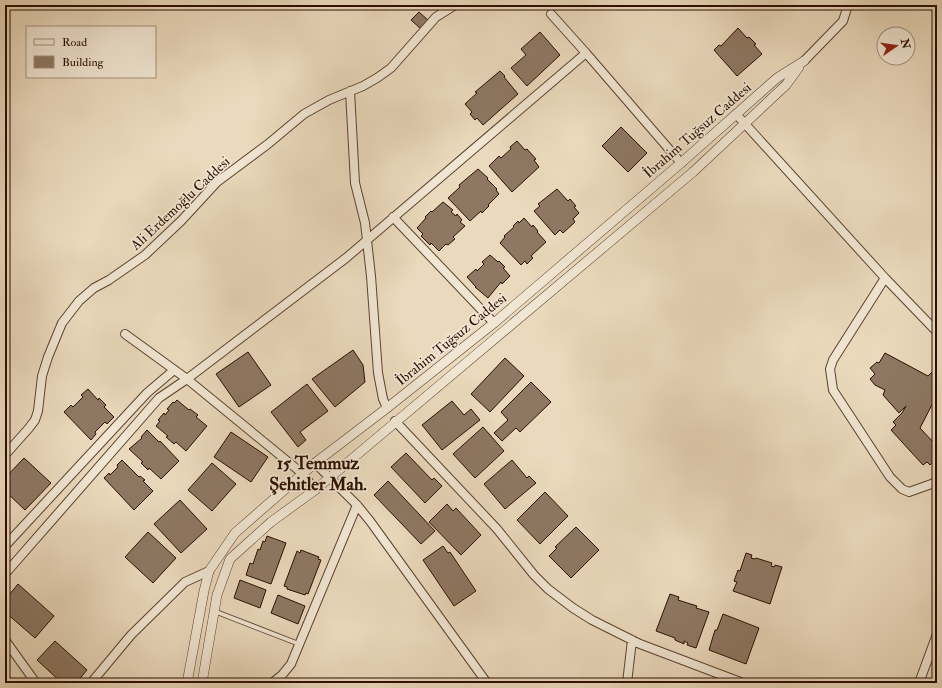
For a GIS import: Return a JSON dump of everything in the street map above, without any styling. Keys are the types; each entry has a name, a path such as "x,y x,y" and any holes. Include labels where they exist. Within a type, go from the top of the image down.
{"street":[{"name":"Ali Erdemoğlu Caddesi","path":"5,455 35,420 38,411 42,376 53,345 62,323 79,301 94,288 109,280 157,246 217,182 268,144 304,114 317,106 350,92 377,78 390,68 436,17 455,5"},
{"name":"İbrahim Tuğsuz Caddesi","path":"202,683 217,594 230,559 270,522 315,490 395,421 693,172 786,85 804,61 843,21 848,5"},
{"path":"552,14 681,163"},
{"path":"5,574 159,398 187,379 346,258 586,53"},
{"name":"İbrahim Tuğsuz Caddesi","path":"187,683 209,571 235,533 315,463 494,323 681,163 777,78 804,61"},
{"path":"350,92 355,183 367,239 372,276 378,373 383,399 387,408"},
{"path":"736,114 937,332"},
{"path":"393,217 494,323"},
{"path":"886,278 833,360 830,368 833,390 890,477 902,489 909,492 937,482"},
{"path":"125,334 187,379 303,474 315,490"},
{"path":"5,546 146,393 174,370"},
{"path":"395,421 497,529 548,589 573,608 592,620 632,640 743,683"},
{"path":"315,463 357,505 404,566 487,683"},
{"path":"272,683 282,675 291,664 357,505"},
{"path":"91,683 131,635 185,582 209,571"},
{"path":"919,683 937,634"},
{"path":"5,640 36,683"},
{"path":"626,683 632,640"}],"lane":[{"path":"214,611 299,644"}],"building":[{"path":"419,12 429,21 421,29 411,20"},
{"path":"738,28 747,38 749,37 756,44 754,45 762,54 737,76 714,50 719,45 721,46"},
{"path":"540,32 560,55 527,86 511,68 526,55 521,49"},
{"path":"500,71 518,94 483,125 477,118 475,120 470,114 472,112 465,104 477,93 475,92"},
{"path":"621,127 647,153 628,172 602,146"},
{"path":"517,141 536,159 534,160 539,167 512,192 489,166 499,156 501,158"},
{"path":"478,169 488,178 487,179 497,189 496,190 499,194 482,213 481,211 470,221 448,198 460,187 459,185"},
{"path":"557,189 568,201 570,199 576,206 574,207 579,213 573,219 575,222 563,233 560,230 555,235 534,211 540,206 538,204"},
{"path":"443,202 453,210 451,212 456,216 457,214 462,220 460,222 465,226 453,237 455,239 448,245 446,244 439,251 421,236 423,234 417,228 431,211 432,212"},
{"path":"524,218 532,227 533,225 546,242 531,256 533,258 527,264 525,261 521,265 500,243 505,237 504,236 514,227 513,226"},
{"path":"490,255 505,267 503,268 510,276 502,284 501,282 488,298 475,287 467,277 476,269 477,271 484,264 482,262"},
{"path":"353,350 363,365 365,382 335,407 312,379"},
{"path":"248,352 271,385 239,407 216,374"},
{"path":"885,353 928,376 934,370 932,374 937,376 937,397 920,428 934,443 937,440 937,458 930,465 927,462 923,465 891,430 896,425 893,422 902,413 906,406 899,413 883,395 885,390 875,385 870,379 875,374 870,368 877,362 879,363"},
{"path":"505,358 524,376 490,412 471,394"},
{"path":"531,382 551,402 520,432 516,428 502,441 494,433 508,420 501,412"},
{"path":"307,384 328,411 300,432 306,440 298,447 271,412"},
{"path":"88,389 98,400 99,398 106,405 104,407 114,417 107,424 105,422 95,432 96,434 91,440 64,412 71,405 73,407 83,397 81,395"},
{"path":"177,400 198,415 196,417 207,426 186,451 176,442 174,444 166,437 168,436 156,426 160,421 158,420 164,413 165,415 169,410 167,409"},
{"path":"452,401 464,415 471,409 480,420 442,450 422,425"},
{"path":"483,427 504,451 475,478 453,454"},
{"path":"147,430 179,461 161,479 149,468 148,470 141,463 143,462 129,449 142,438 141,437"},
{"path":"231,432 268,457 251,482 214,457"},
{"path":"406,453 432,480 434,478 442,486 425,503 391,467"},
{"path":"24,458 51,483 25,510 5,491 5,478"},
{"path":"122,460 139,477 140,476 145,480 143,481 153,491 134,510 104,478 109,473 110,475 118,467 117,465"},
{"path":"512,460 527,478 529,476 536,483 505,509 484,484"},
{"path":"212,463 236,484 212,511 188,490"},
{"path":"388,481 435,531 421,544 374,495"},
{"path":"545,492 568,516 540,544 517,520"},
{"path":"180,500 207,529 181,553 154,524"},
{"path":"447,504 453,511 456,508 481,535 461,555 429,522"},
{"path":"576,527 599,550 571,578 549,556 557,548 555,547"},
{"path":"148,532 176,558 153,583 125,557"},
{"path":"267,536 286,543 271,584 246,575 250,563 253,564 258,549 260,550 263,541 265,542"},
{"path":"443,546 448,553 450,552 476,591 454,606 423,560"},
{"path":"301,550 319,557 318,559 321,560 308,594 306,593 305,595 287,589 287,587 284,586 297,551 300,553"},
{"path":"746,553 752,555 751,558 772,563 771,566 774,567 775,565 782,567 770,604 733,591 737,582 734,581 738,570 740,571"},
{"path":"240,580 266,590 260,608 234,598"},
{"path":"18,584 54,616 35,638 5,612 5,600"},
{"path":"670,594 679,597 678,600 697,606 696,608 709,612 696,648 687,645 688,643 684,641 684,644 675,640 675,638 656,631"},
{"path":"278,595 305,606 298,624 271,613"},
{"path":"723,614 759,628 746,664 709,650 715,630 717,630"},
{"path":"55,641 87,670 76,683 62,683 37,660"},
{"path":"5,670 14,683 5,683"}],"district":[{"name":"15 Temmuz Şehitler Mah.","path":"318,473"}]}
